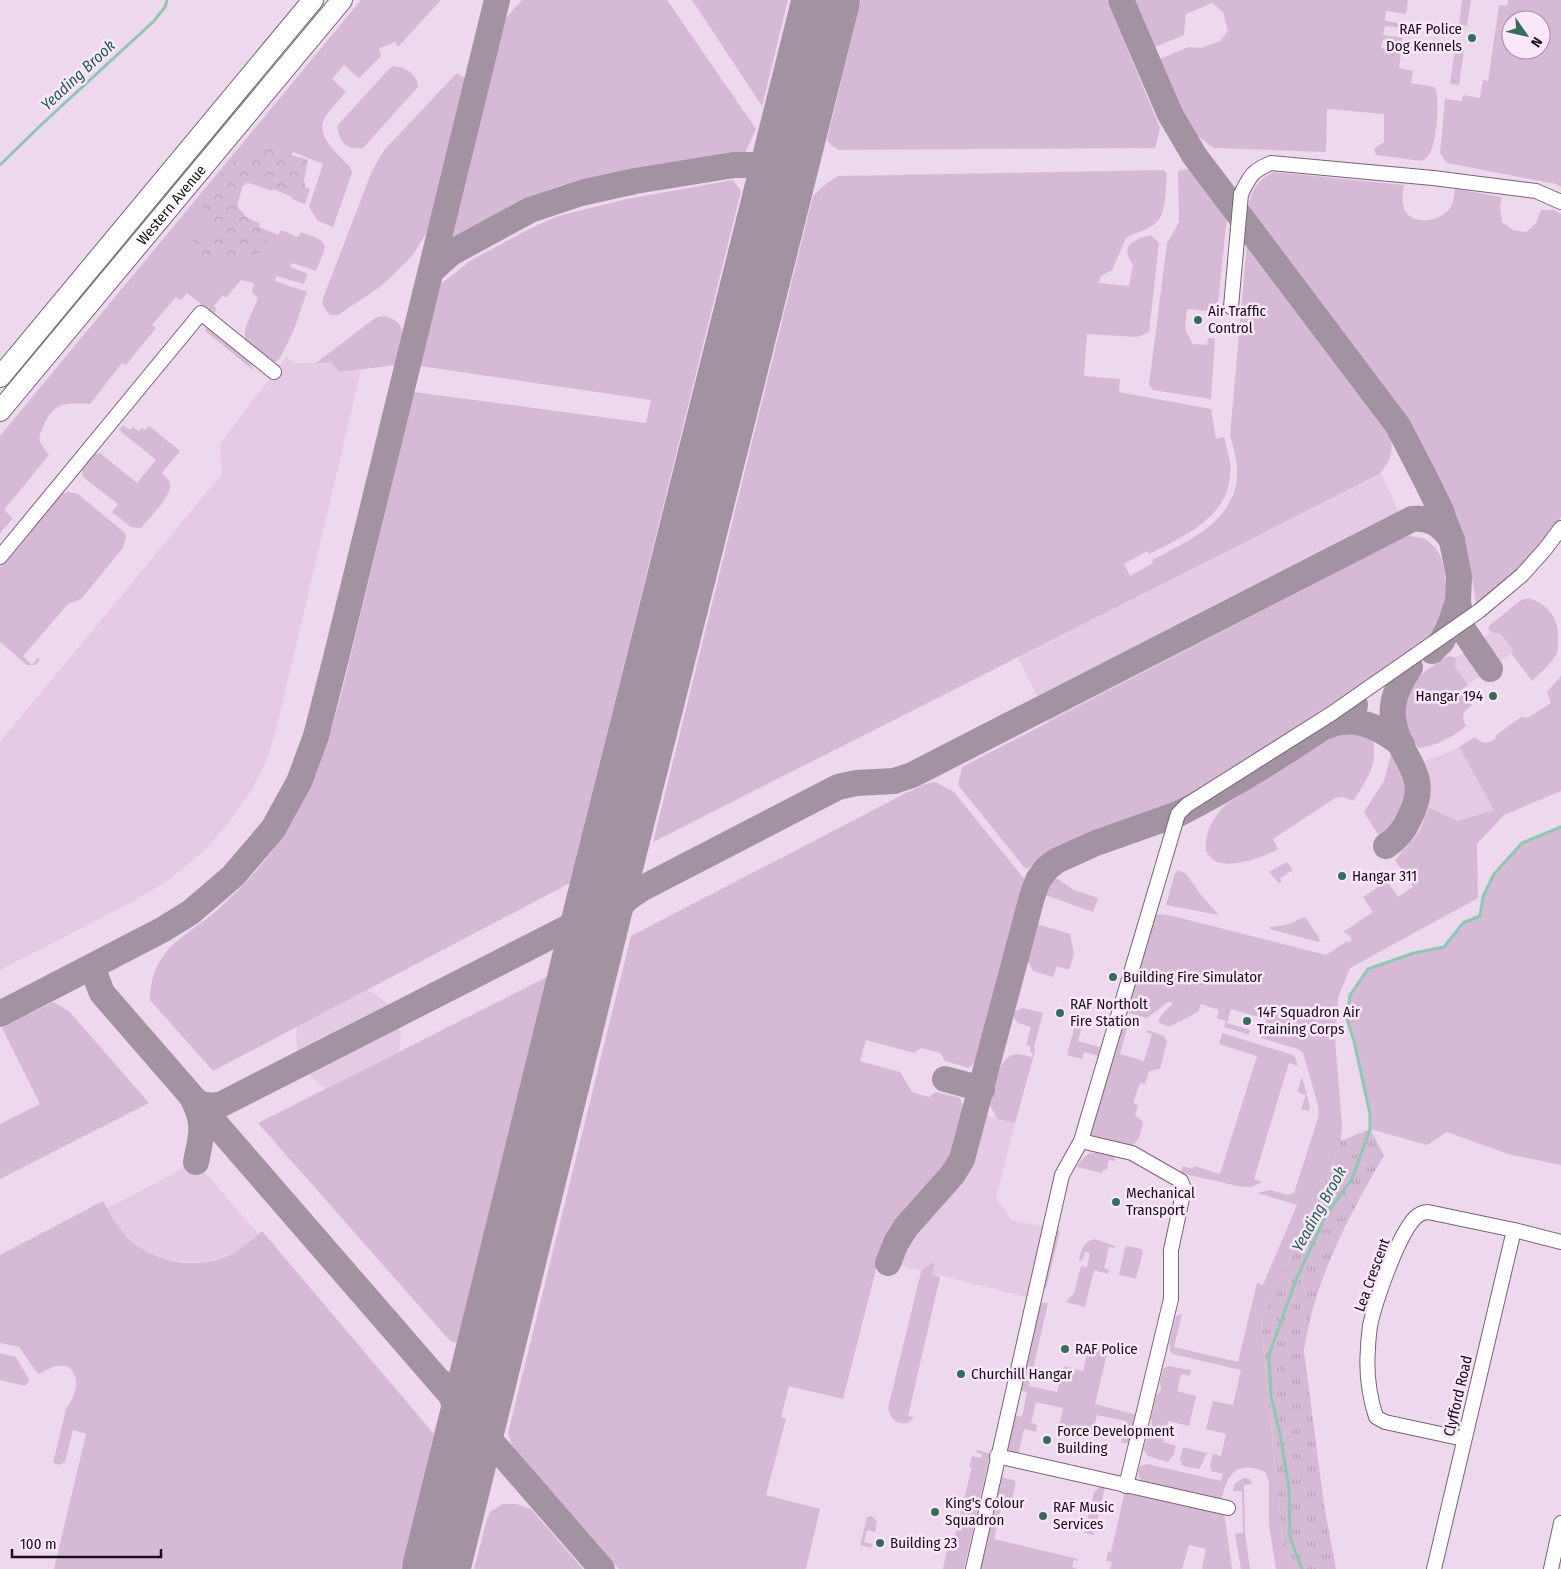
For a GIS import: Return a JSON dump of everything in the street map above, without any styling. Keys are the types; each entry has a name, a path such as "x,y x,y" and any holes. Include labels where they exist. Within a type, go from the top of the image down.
{"highway":[{"name":"Western Avenue","path":"0,376 313,0"},
{"name":"Western Avenue","path":"0,411 342,0"}],"street":[{"path":"1231,307 1241,194 1248,179 1257,169 1272,163 1433,178 1536,191 1561,202"},
{"path":"0,557 201,313 274,372"},
{"path":"973,1569 1062,1175 1081,1141 1173,829 1180,812 1187,805 1331,714 1479,611 1522,575 1561,528"},
{"path":"1081,1141 1132,1153 1177,1178 1184,1184 1171,1250 1171,1299 1126,1486"},
{"name":"Lea Crescent","path":"1464,1439 1384,1422 1376,1417 1372,1405 1368,1370 1368,1351 1372,1320 1384,1279 1399,1246 1414,1219 1422,1212 1514,1230"},
{"path":"1514,1230 1561,1242"},
{"name":"Clyfford Road","path":"1434,1569 1514,1230"},
{"path":"997,1456 1228,1508"},
{"path":"1551,1569 1561,1523"}],"shaded area":[{"path":"286,357 294,363 332,362 339,372 361,370 276,730 267,759 253,788 230,821 205,850 170,879 136,900 0,970 0,742 222,474 220,444"},
{"path":"1380,472 1410,536 1050,722 1018,658 1378,476"},
{"path":"1491,632 1501,634 1514,651 1468,685 1455,667 1456,658"},
{"path":"1459,747 1494,810 1458,821 1417,800 1418,787 1415,771 1411,764 1443,755"},
{"path":"366,990 387,1003 397,1018 401,1036 399,1051 327,1088 319,1084 307,1072 299,1057 296,1041 297,1026"},
{"path":"964,1110 1015,1123 996,1198 1011,1220 1043,1227 1027,1297 877,1260 883,1242 900,1217 942,1168 957,1142"},
{"path":"196,1162 258,1234 227,1256 205,1262 177,1261 159,1257 144,1250 122,1232 107,1208"}],"green space":[{"path":"361,0 441,0 398,47 396,42 379,48 381,56 359,78 344,65 332,79 346,92 327,114 323,121 322,129 328,143 350,167 352,173 333,227 318,221 309,207 323,164 293,152 283,179 310,189 305,204 273,189 272,191 246,182 242,187 237,206 247,218 260,223 259,227 278,235 281,230 298,237 301,232 318,239 324,245 323,254 316,271 292,263 290,267 308,274 304,284 276,276 275,281 307,292 293,332 280,358 276,362 271,361 245,340 245,329 258,298 252,292 254,283 241,280 226,298 223,295 214,306 217,309 213,314 187,293 181,300 176,297 152,325 156,328 126,365 122,363 90,404 67,404 56,408 51,413 39,438 49,455 4,510 13,518 0,533 0,436"},
{"path":"522,0 667,0 756,129 744,155 575,181 526,199 450,241 503,21"},
{"path":"692,0 788,0 762,106"},
{"path":"861,0 1107,0 1160,128 1155,148 839,150 833,147 827,140"},
{"path":"1133,0 1408,0 1406,14 1386,11 1385,21 1405,24 1405,28 1385,26 1383,35 1403,38 1402,42 1383,40 1381,48 1401,51 1399,68 1413,71 1411,83 1435,87 1437,93 1437,122 1434,142 1428,156 1422,161 1376,155 1374,149 1384,142 1384,114 1327,109 1326,152 1214,148 1196,135 1181,115 1158,60 1188,47 1201,48 1220,41 1228,31 1223,12 1212,3 1186,14 1184,35 1153,48"},
{"path":"1462,0 1471,0 1467,26 1459,24"},
{"path":"1508,0 1561,0 1561,187 1556,184 1447,163 1440,153 1445,99 1462,101 1463,95 1480,98 1483,80 1488,81 1499,5 1507,6"},
{"path":"1455,49 1464,51 1459,85 1450,84"},
{"path":"393,66 410,72 416,78 418,87 363,148 348,146 342,141 337,126"},
{"path":"457,73 466,79 429,228 413,255 380,287 338,315 330,315 322,301 372,171 384,150"},
{"path":"271,143 280,147 284,153 308,160 304,180 306,189 293,192 269,182 251,180 242,187 237,206 246,217 252,220 253,225 270,235 262,252 247,263 226,258 191,254 190,246 193,240 200,238 206,242 212,242 215,235 207,222 202,204 204,196 210,187 235,159 259,155 267,144"},
{"path":"1189,169 1227,217 1217,312 1187,309 1185,329 1193,344 1207,345 1208,338 1215,338 1211,399 1153,390 1149,385 1167,243 1179,222 1178,172"},
{"path":"1164,170 1167,174 1166,195 1161,216 1152,226 1126,238 1112,270 1101,276 1099,283 1129,286 1133,265 1127,253 1128,248 1134,241 1151,235 1159,243 1149,332 1137,337 1087,334 1084,376 1120,379 1119,392 1211,409 1216,439 1224,437 1230,463 1229,481 1225,496 1216,510 1205,521 1178,539 1149,554 1147,551 1124,564 1130,576 1153,563 1152,560 1206,529 1218,518 1234,493 1237,466 1230,435 1247,244 1391,439 1391,455 1385,467 1378,475 653,842 813,196 838,176"},
{"path":"1274,172 1404,185 1402,199 1404,208 1413,218 1420,220 1436,218 1448,211 1453,203 1455,189 1502,197 1500,208 1502,222 1513,230 1526,232 1536,223 1541,210 1554,210 1561,214 1561,517 1543,543 1518,570 1478,604 1476,602 1469,559 1457,515 1404,416 1248,207 1256,185"},
{"path":"733,180 741,191 570,883 213,1071 150,1000 151,984 160,960 167,951 218,910 263,863 288,828 314,777 341,696 414,392 646,423 651,400 420,366 441,284 470,261 529,229 558,216 627,199"},
{"path":"382,316 391,318 398,323 403,334 396,365 339,372 331,362 316,363 375,318"},
{"path":"210,328 250,360 253,370 204,330"},
{"path":"123,425 130,430 133,427 139,431 142,428 145,430 149,426 180,451 162,473 170,484 167,496 141,528 131,527 112,512 118,504 83,477 82,473 86,461 92,455 100,453 137,483 156,460 119,430"},
{"path":"68,492 78,494 125,533 126,537 123,548 81,599 68,604 23,656 32,665 27,665 0,642 0,567 59,495"},
{"path":"1404,537 1422,538 1432,544 1439,553 1443,565 1445,578 1444,604 1437,626 1429,639 1212,784 1178,800 1047,851 1028,869 1024,867 958,785 962,767"},
{"path":"1529,598 1543,605 1552,615 1556,621 1558,635 1556,655 1532,681 1511,653 1514,651 1501,634 1491,632 1488,629 1490,625 1521,600"},
{"path":"1448,656 1456,658 1455,667 1468,685 1461,690 1472,705 1464,712 1463,719 1466,726 1444,740 1419,748 1411,741 1407,733 1404,716 1406,698 1409,690 1419,677"},
{"path":"38,658 40,660 35,665 32,665"},
{"path":"1561,676 1561,791 1504,815 1477,844 1478,898 1350,968 1338,998 1335,1039 1342,1125 1341,1141 1325,1184 1261,1321 1283,1546 1292,1569 1276,1569 1269,1525 1269,1481 1265,1472 1255,1468 1247,1468 1234,1472 1229,1478 1221,1502 1145,1484 1139,1476 1139,1471 1140,1466 1147,1464 1221,1481 1223,1474 1211,1471 1210,1465 1213,1454 1221,1456 1226,1434 1206,1429 1213,1401 1233,1405 1241,1370 1173,1354 1169,1350 1171,1349 1169,1344 1176,1316 1182,1314 1174,1347 1238,1362 1257,1283 1263,1285 1297,1205 1257,1193 1271,1190 1288,1195 1294,1193 1319,1115 1318,1105 1303,1053 1298,1049 1261,1038 1266,1019 1231,1009 1227,1023 1250,1030 1249,1035 1224,1027 1226,1021 1217,1018 1219,1010 1201,1004 1198,1012 1171,1026 1158,1022 1160,1017 1173,1003 1168,1002 1147,1018 1125,1012 1154,917 1159,914 1169,915 1326,955 1347,941 1348,943 1352,940 1348,934 1343,932 1373,912 1363,897 1387,881 1398,897 1413,887 1395,860 1419,832 1429,807 1458,821 1494,810 1459,747 1475,737 1485,743 1490,742 1496,738 1495,736 1521,717 1527,718 1551,703 1547,692"},
{"path":"1348,733 1358,734 1373,741 1374,749 1370,773 1353,801 1343,797 1335,798 1273,839 1278,849 1265,856 1228,864 1220,863 1211,858 1206,851 1206,838 1213,821 1225,805 1326,739"},
{"path":"1392,751 1404,775 1406,798 1399,819 1382,841 1364,812 1384,781"},
{"path":"935,782 954,792 1025,880 978,1060 968,1068 945,1061 940,1053 921,1048 914,1053 866,1040 860,1061 900,1072 912,1092 929,1097 936,1092 960,1098 964,1110 957,1142 942,1168 900,1217 883,1242 843,1399 789,1386 781,1417 786,1419 766,1495 820,1509 806,1569 619,1569 520,1456 512,1445 508,1433 631,936 906,793 925,784"},
{"path":"1561,827 1561,1165 1508,1154 1447,1132 1427,1145 1370,1129 1370,1114 1354,1041 1347,1019 1350,995 1368,969 1414,953 1444,947 1463,923 1480,916 1483,897 1494,874 1522,843"},
{"path":"1287,862 1293,870 1280,878 1282,882 1279,883 1269,872"},
{"path":"1178,870 1186,874 1219,915 1166,905 1175,873"},
{"path":"1055,877 1074,890 1098,898 1093,912 1045,895 1049,884"},
{"path":"1305,917 1321,941 1318,942 1270,929 1270,927 1286,925"},
{"path":"1037,924 1070,934 1074,954 1069,970 1057,966 1053,977 1033,971 1027,959"},
{"path":"547,977 457,1343 450,1341 258,1123"},
{"path":"53,1002 69,1011 149,1103 0,1179 0,1124 40,1104 2,1028"},
{"path":"1023,1008 1043,1013 1034,1047 1035,1051 1015,1123 997,1119 990,1105 1000,1070 1007,1058 1017,1054 1032,1057 1031,1047 1026,1045 1031,1027 1018,1023 1013,1016 1014,1012"},
{"path":"1076,1021 1083,1023 1078,1041 1100,1047 1098,1056 1084,1052 1082,1059 1067,1055"},
{"path":"1123,1025 1128,1025 1120,1054 1144,1061 1152,1034 1146,1032 1148,1030 1164,1036 1167,1042 1160,1069 1149,1071 1145,1084 1140,1083 1133,1103 1138,1105 1135,1115 1143,1122 1138,1139 1130,1146 1092,1137 1090,1132"},
{"path":"1222,1033 1293,1055 1298,1066 1289,1063 1254,1179 1262,1182 1251,1187 1242,1187 1180,1173 1183,1166 1193,1169 1194,1166 1220,1174 1257,1056 1219,1044"},
{"path":"1302,1077 1310,1107 1309,1111 1301,1109 1306,1095 1297,1092"},
{"path":"1370,1129 1384,1155 1358,1201 1324,1274 1309,1325 1304,1351 1324,1505 1336,1569 1292,1569 1283,1546 1261,1321 1325,1184 1341,1141"},
{"path":"1096,1150 1115,1156 1115,1161 1109,1160 1107,1170 1103,1170 1102,1173 1077,1167 1084,1157 1095,1153"},
{"path":"103,1201 120,1229 137,1246 161,1258 174,1261 202,1262 228,1256 262,1231 434,1434 401,1569 54,1569 86,1434 73,1430 65,1462 59,1465 53,1463 66,1409 75,1392 75,1375 67,1366 55,1366 38,1374 19,1347 0,1343 0,1255"},
{"path":"1056,1231 1060,1231 1046,1289 1043,1287"},
{"path":"1095,1239 1115,1246 1115,1248 1109,1247 1104,1268 1109,1270 1108,1274 1094,1270 1085,1307 1066,1302 1074,1293 1081,1266 1087,1267 1090,1253 1085,1252 1082,1261 1079,1260 1082,1249 1088,1242"},
{"path":"1125,1247 1141,1249 1143,1252 1136,1279 1119,1275"},
{"path":"935,1262 932,1274 940,1277 908,1416 914,1417 908,1423 900,1423 892,1418 888,1408 921,1272 925,1267"},
{"path":"1048,1303 1029,1386 1057,1392 1064,1366 1083,1371 1088,1350 1098,1352 1100,1344 1109,1346 1095,1404 1137,1415 1130,1443 1121,1443 1126,1421 1097,1415 1092,1434 1059,1427 1063,1408 1036,1402 1031,1423 1037,1425 1036,1432 1024,1429 1018,1455 1009,1453 1007,1449 1013,1415 1022,1417 1027,1392 1018,1390 1037,1305"},
{"path":"0,1353 16,1357 29,1379 25,1386 0,1380"},
{"path":"1168,1366 1191,1370 1190,1376 1181,1374 1177,1391 1196,1396 1189,1426 1168,1421 1163,1442 1176,1446 1174,1454 1168,1462 1148,1456 1143,1449 1152,1427 1151,1417 1156,1397 1161,1389 1160,1382 1163,1369"},
{"path":"1183,1447 1207,1453 1200,1468 1183,1466 1180,1459"},
{"path":"977,1450 990,1455 964,1569 943,1569 947,1550 951,1551 972,1467 969,1467 972,1456 981,1458 982,1454 977,1453"},
{"path":"999,1476 1016,1481 1012,1500 1003,1498 994,1539 1078,1559 1078,1561 1074,1560 1072,1567 1077,1569 978,1569"},
{"path":"1244,1478 1250,1479 1252,1484 1244,1485 1245,1533 1250,1569 1241,1569 1235,1534 1243,1533 1242,1491 1233,1491 1235,1483"},
{"path":"1101,1486 1105,1487 1094,1535 1084,1533 1094,1492"},
{"path":"1125,1491 1222,1514 1225,1518 1232,1569 1202,1569 1206,1549 1189,1545 1182,1569 1110,1569 1112,1562 1106,1561 1108,1552 1111,1552"},
{"path":"503,1504 517,1504 531,1509 583,1569 474,1569 487,1519 491,1511"},
{"path":"872,1516 877,1522 875,1532 867,1530 864,1542 872,1544 871,1548 860,1545 867,1517"}],"waterway":[{"name":"Yeading Brook","path":"0,165 154,21 165,7 167,0"},
{"name":"Yeading Brook","path":"1302,1569 1290,1537 1289,1489 1280,1434 1271,1396 1269,1355 1295,1282 1326,1215 1352,1179 1370,1129 1370,1114 1354,1041 1347,1019 1350,995 1368,969 1414,953 1444,947 1463,923 1480,916 1483,897 1494,874 1522,843 1561,827"}],"taxiway":[{"path":"0,1014 162,930 191,912 233,876 273,829 299,782 316,736 336,658 497,0"},
{"path":"1121,0 1170,114 1194,155 1398,426 1441,511 1452,541 1459,576 1458,601 1442,641 1432,651"},
{"path":"431,271 451,253 530,210 581,193 635,181 734,165 754,165 767,171 772,178 776,187 777,200"},
{"path":"584,970 592,945 604,924 611,914 629,897 838,787 856,783 894,781 912,775 1412,519 1425,519 1435,523 1452,540"},
{"path":"1458,602 1462,628 1490,669"},
{"path":"1386,846 1406,826 1416,802 1418,789 1413,769 1398,737 1393,716 1396,694 1410,667"},
{"path":"888,1263 896,1243 906,1227 953,1174 962,1159 1032,897 1038,880 1046,869 1056,861 1096,843 1178,814 1224,790 1312,735 1355,705"},
{"path":"1327,726 1337,723 1357,722 1376,728 1402,745"},
{"path":"577,922 589,914 597,904 606,878"},
{"path":"191,1096 197,1102 204,1105 220,1105 567,928 574,928 586,936 589,953"},
{"path":"92,967 102,993 450,1394 461,1418 464,1439 464,1449 457,1485"},
{"path":"945,1079 982,1089"},
{"path":"194,1101 201,1124 201,1138 196,1162"},
{"path":"440,1382 450,1386 459,1387 467,1385 479,1376 490,1351"},
{"path":"478,1399 478,1418 482,1431 602,1569"}],"runway":[{"path":"436,1569 606,878 826,0"}],"place":[{"name":"RAF Police Dog Kennels","path":"1472,38"},
{"name":"Air Traffic Control","path":"1198,320"},
{"name":"Hangar 194","path":"1493,696"},
{"name":"Hangar 311","path":"1342,876"},
{"name":"Building Fire Simulator","path":"1113,977"},
{"name":"RAF Northolt Fire Station","path":"1060,1013"},
{"name":"14F Squadron Air Training Corps","path":"1247,1021"},
{"name":"Mechanical Transport","path":"1116,1202"},
{"name":"RAF Police","path":"1065,1349"},
{"name":"Churchill Hangar","path":"961,1374"},
{"name":"Force Development Building","path":"1047,1440"},
{"name":"King's Colour Squadron","path":"935,1512"},
{"name":"RAF Music Services","path":"1043,1516"},
{"name":"Building 23","path":"880,1543"}]}
